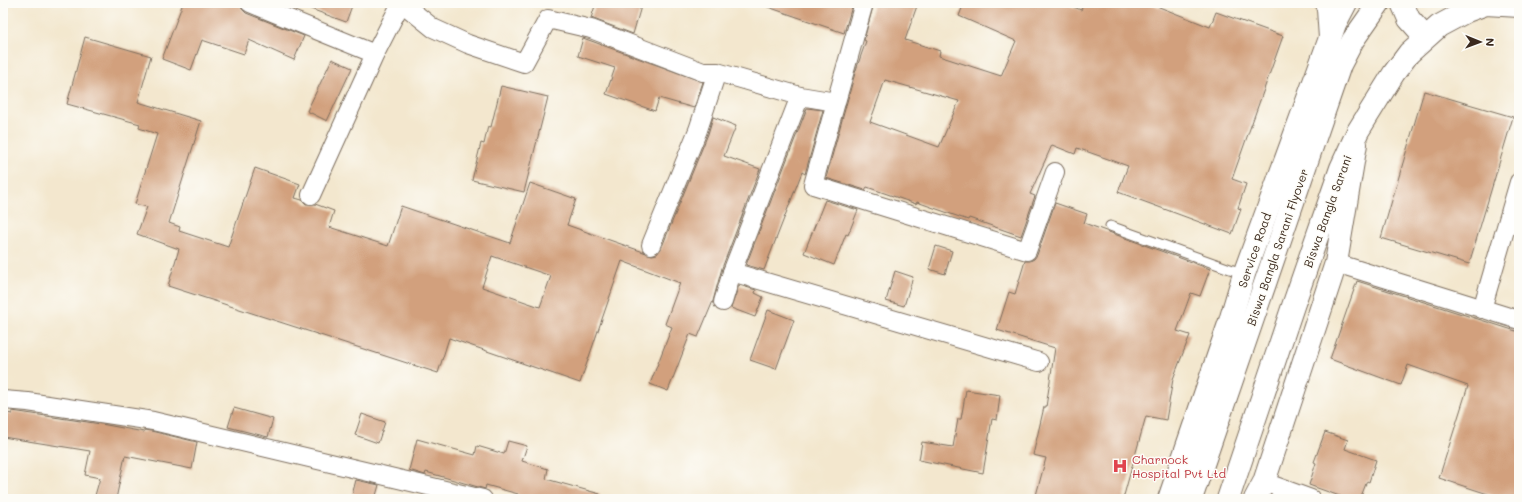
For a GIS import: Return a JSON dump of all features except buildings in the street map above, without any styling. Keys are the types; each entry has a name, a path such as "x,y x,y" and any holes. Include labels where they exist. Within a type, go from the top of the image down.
{"main road":[{"path":"1326,3 1328,9 1330,38"},
{"name":"Service Road","path":"1169,499 1230,321 1244,274 1330,38 1346,3"},
{"name":"Biswa Bangla Sarani Flyover","path":"1191,499 1340,65 1353,40 1379,3"},
{"path":"1402,3 1409,19 1425,37"},
{"name":"Biswa Bangla Sarani","path":"1228,499 1341,168 1358,131 1394,73 1409,53 1438,26 1466,11 1486,3 1519,6"},
{"path":"1260,491 1336,263 1358,131"}],"street":[{"path":"250,3 375,54"},
{"path":"311,195 375,54 402,3 432,28 468,44 524,63 548,19 591,28 703,72 717,72 800,96 836,102"},
{"path":"864,3 813,185 1027,251 1054,172"},
{"path":"651,245 698,130 717,72"},
{"path":"723,302 732,272 800,96"},
{"path":"1482,309 1519,182"},
{"path":"1336,263 1519,320"},
{"path":"732,272 1039,362"},
{"path":"3,400 28,402 152,421 483,499"},
{"path":"1260,491 1311,499"}],"lane":[{"path":"1110,226 1244,274"}],"place":[{"name":"Charnock Hospital Pvt Ltd","path":"1120,466"}]}
